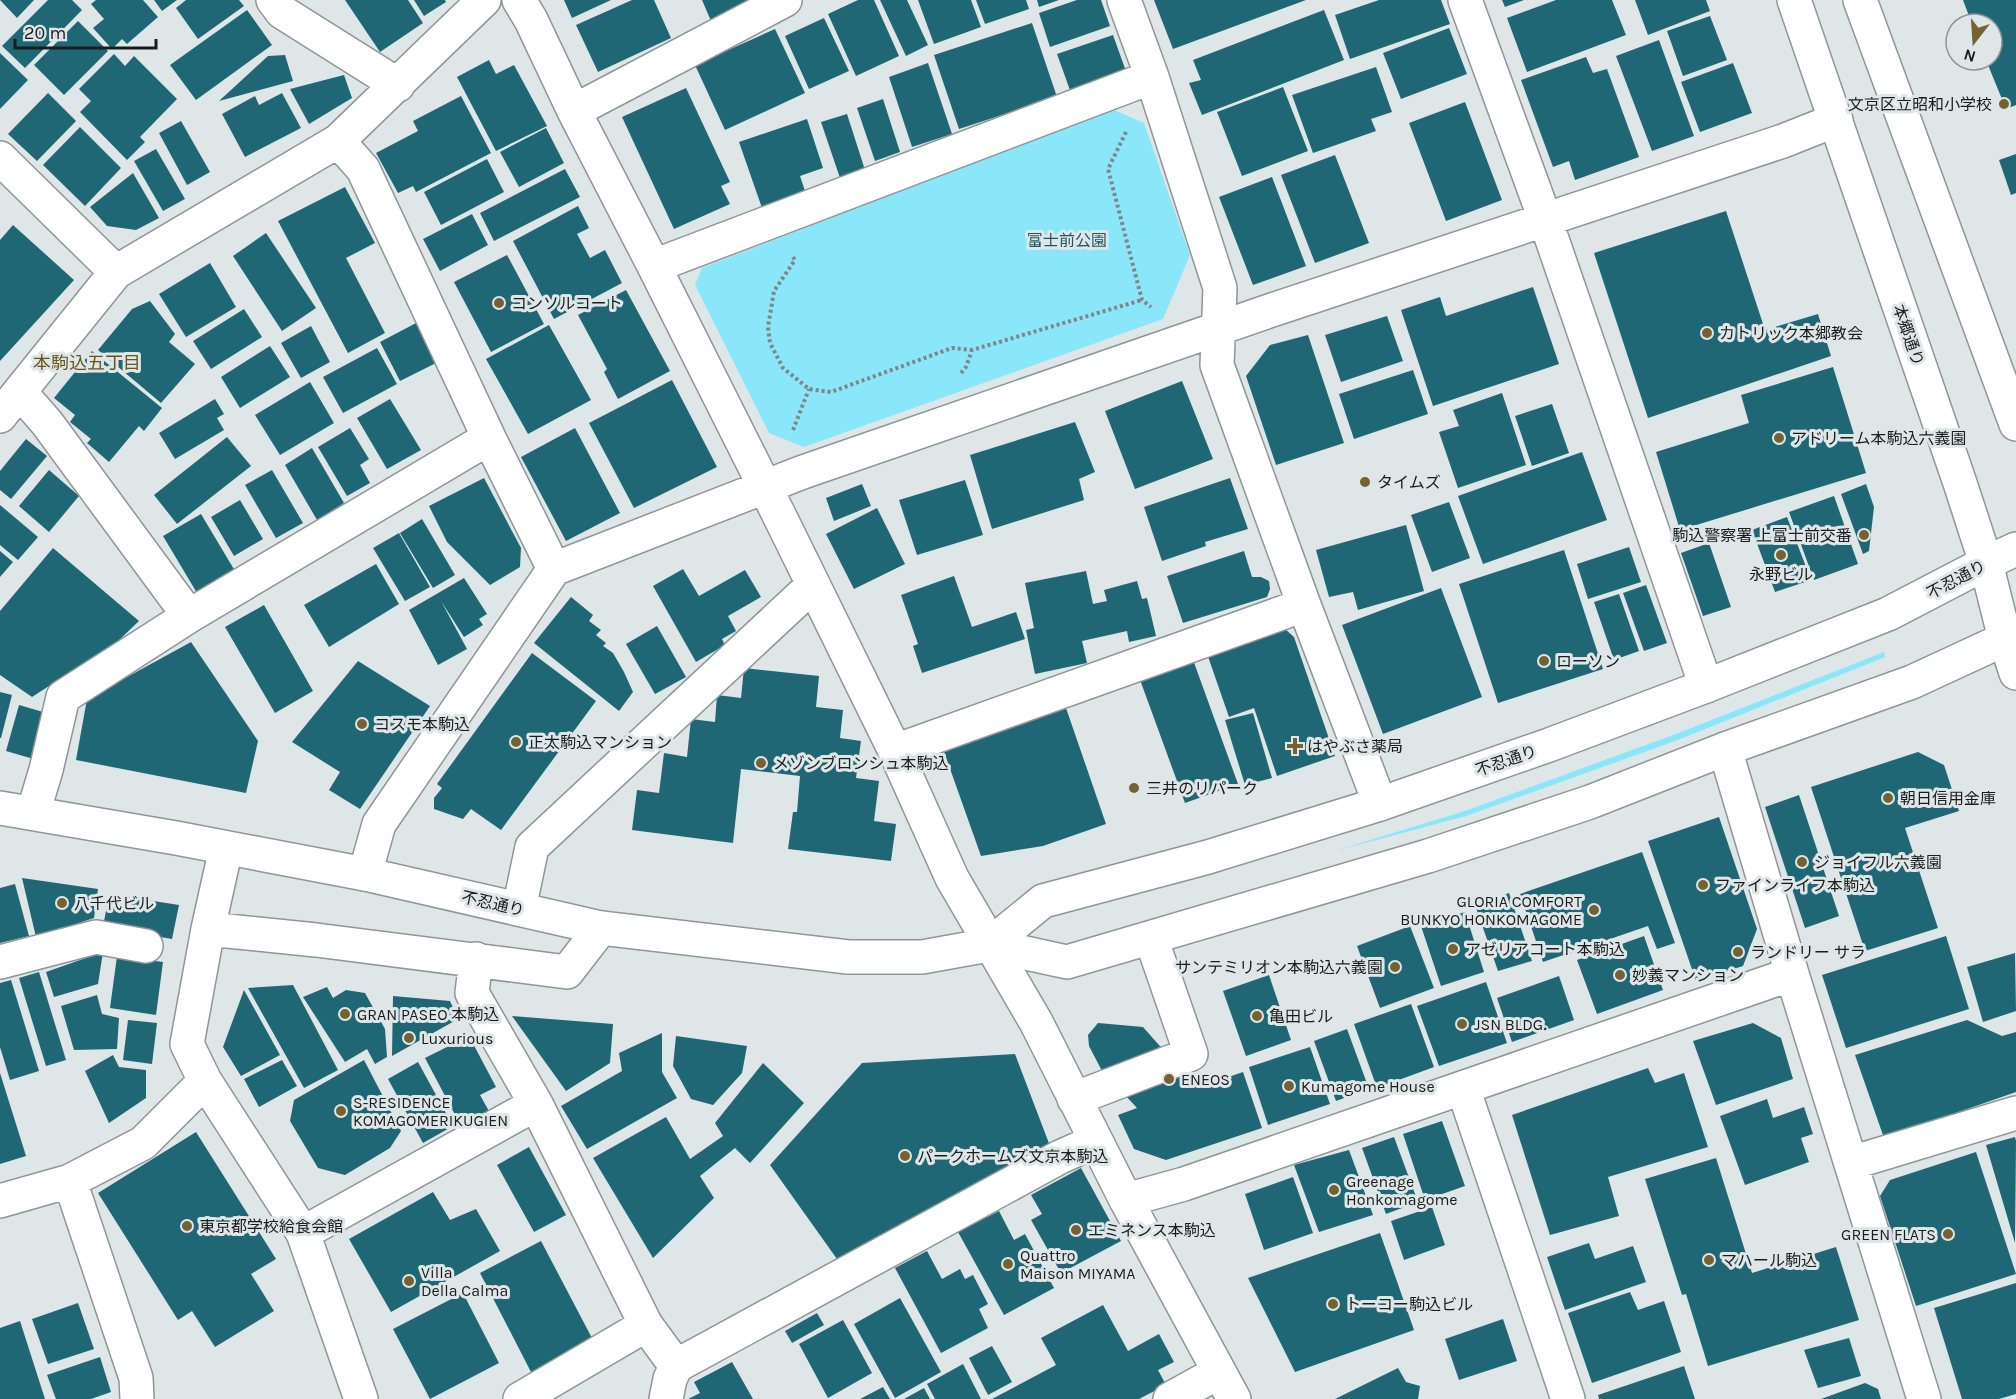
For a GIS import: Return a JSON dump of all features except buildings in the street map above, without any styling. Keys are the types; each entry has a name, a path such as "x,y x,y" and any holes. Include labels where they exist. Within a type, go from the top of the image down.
{"street":[{"path":"273,0 282,12 398,85"},
{"path":"189,616 47,423 10,404 116,272 338,141 484,0"},
{"path":"519,0 765,486 894,751 952,878 1036,1022 1126,1200 1226,1385 1170,1399"},
{"path":"574,111 785,0"},
{"path":"1124,0 1152,77 1220,288 1218,364 1304,605 1380,804"},
{"path":"1465,0 1545,219 1706,686"},
{"name":"本郷通り","path":"1794,0 1986,562 2010,635 2016,672"},
{"path":"1860,0 2016,424"},
{"path":"654,266 1152,77"},
{"path":"365,874 379,824 554,569 765,486 1218,329 1783,141 1836,120"},
{"path":"338,141 363,169 489,438 554,569"},
{"path":"0,158 116,272"},
{"path":"33,813 46,770 63,696 189,616 489,438"},
{"name":"不忍通り","path":"989,945 1043,901 1208,857 1380,804 1549,745 1888,614 1986,562 2016,549"},
{"path":"519,909 532,847 813,585"},
{"path":"894,751 1304,605"},
{"name":"不忍通り","path":"0,808 365,874 601,928 848,957 922,957 989,945 1067,962 1428,856 1590,801 1725,749 1912,682 2010,635"},
{"path":"1725,749 1792,974 1924,1399"},
{"path":"226,848 208,929 187,1044 205,1081 303,1233 361,1399"},
{"path":"208,929 260,933 567,972 601,928"},
{"path":"0,962 96,937 146,946"},
{"path":"1074,1099 1191,1054 1151,938"},
{"path":"476,959 472,993 536,1104 646,1325 676,1366"},
{"path":"1126,1200 1184,1184 1792,974"},
{"path":"0,1201 70,1180 143,1143 205,1081"},
{"path":"1463,1088 1568,1399"},
{"path":"303,1233 536,1104"},
{"path":"1851,1163 2016,1113"},
{"path":"666,1399 670,1379 676,1366 1050,1162 1096,1141"},
{"path":"70,1180 136,1378 137,1399"},
{"path":"520,1399 646,1325"}],"path":[{"path":"1152,77 1108,169 1142,300 1153,309"},
{"path":"795,260 774,291 768,327 770,343 783,368 809,389 831,392 952,348 972,350 1142,300"},
{"path":"954,381 966,367 972,350"},
{"path":"795,424 809,389"}],"green space":[{"name":"富士前公園","path":"1112,109 1144,123 1190,255 1163,319 804,447 769,433 695,285 702,268"},
{"path":"1884,652 1885,657 1678,740 1466,816 1335,851 1465,811 1676,734"}],"place":[{"name":"文京区立昭和小学校","path":"2004,104"},
{"name":"コンソルコート","path":"499,303"},
{"name":"カトリック本郷教会","path":"1707,333"},
{"name":"アドリーム本駒込六義園","path":"1779,438"},
{"name":"タイムズ","path":"1365,482"},
{"name":"駒込警察署 上富士前交番","path":"1864,535"},
{"name":"永野ビル","path":"1781,555"},
{"name":"ローソン","path":"1544,661"},
{"name":"コスモ本駒込","path":"362,724"},
{"name":"正太駒込マンション","path":"516,742"},
{"name":"はやぶさ薬局","path":"1295,746"},
{"name":"メゾンブロンシュ本駒込","path":"761,763"},
{"name":"三井のリパーク","path":"1134,788"},
{"name":"朝日信用金庫","path":"1888,798"},
{"name":"ジョイフル六義園","path":"1802,862"},
{"name":"ファインライフ本駒込","path":"1703,885"},
{"name":"八千代ビル","path":"62,903"},
{"name":"GLORIA COMFORT BUNKYO HONKOMAGOME","path":"1594,910"},
{"name":"アゼリアコート本駒込","path":"1453,949"},
{"name":"ランドリー サラ","path":"1738,952"},
{"name":"サンテミリオン本駒込六義園","path":"1395,967"},
{"name":"妙義マンション","path":"1620,975"},
{"name":"GRAN PASEO 本駒込","path":"345,1014"},
{"name":"亀田ビル","path":"1257,1016"},
{"name":"JSN BLDG.","path":"1462,1024"},
{"name":"Luxurious","path":"409,1038"},
{"name":"ENEOS","path":"1169,1079"},
{"name":"Kumagome House","path":"1289,1086"},
{"name":"S-RESIDENCE KOMAGOMERIKUGIEN","path":"341,1111"},
{"name":"パークホームズ文京本駒込","path":"905,1156"},
{"name":"Greenage Honkomagome","path":"1334,1190"},
{"name":"東京都学校給食会館","path":"187,1226"},
{"name":"エミネンス本駒込","path":"1076,1230"},
{"name":"GREEN FLATS","path":"1948,1234"},
{"name":"マハール駒込","path":"1709,1260"},
{"name":"Quattro Maison MIYAMA","path":"1008,1264"},
{"name":"Villa Della Calma","path":"409,1281"},
{"name":"トーコー駒込ビル","path":"1333,1304"}],"district":[{"name":"本駒込五丁目","path":"87,363"}]}
